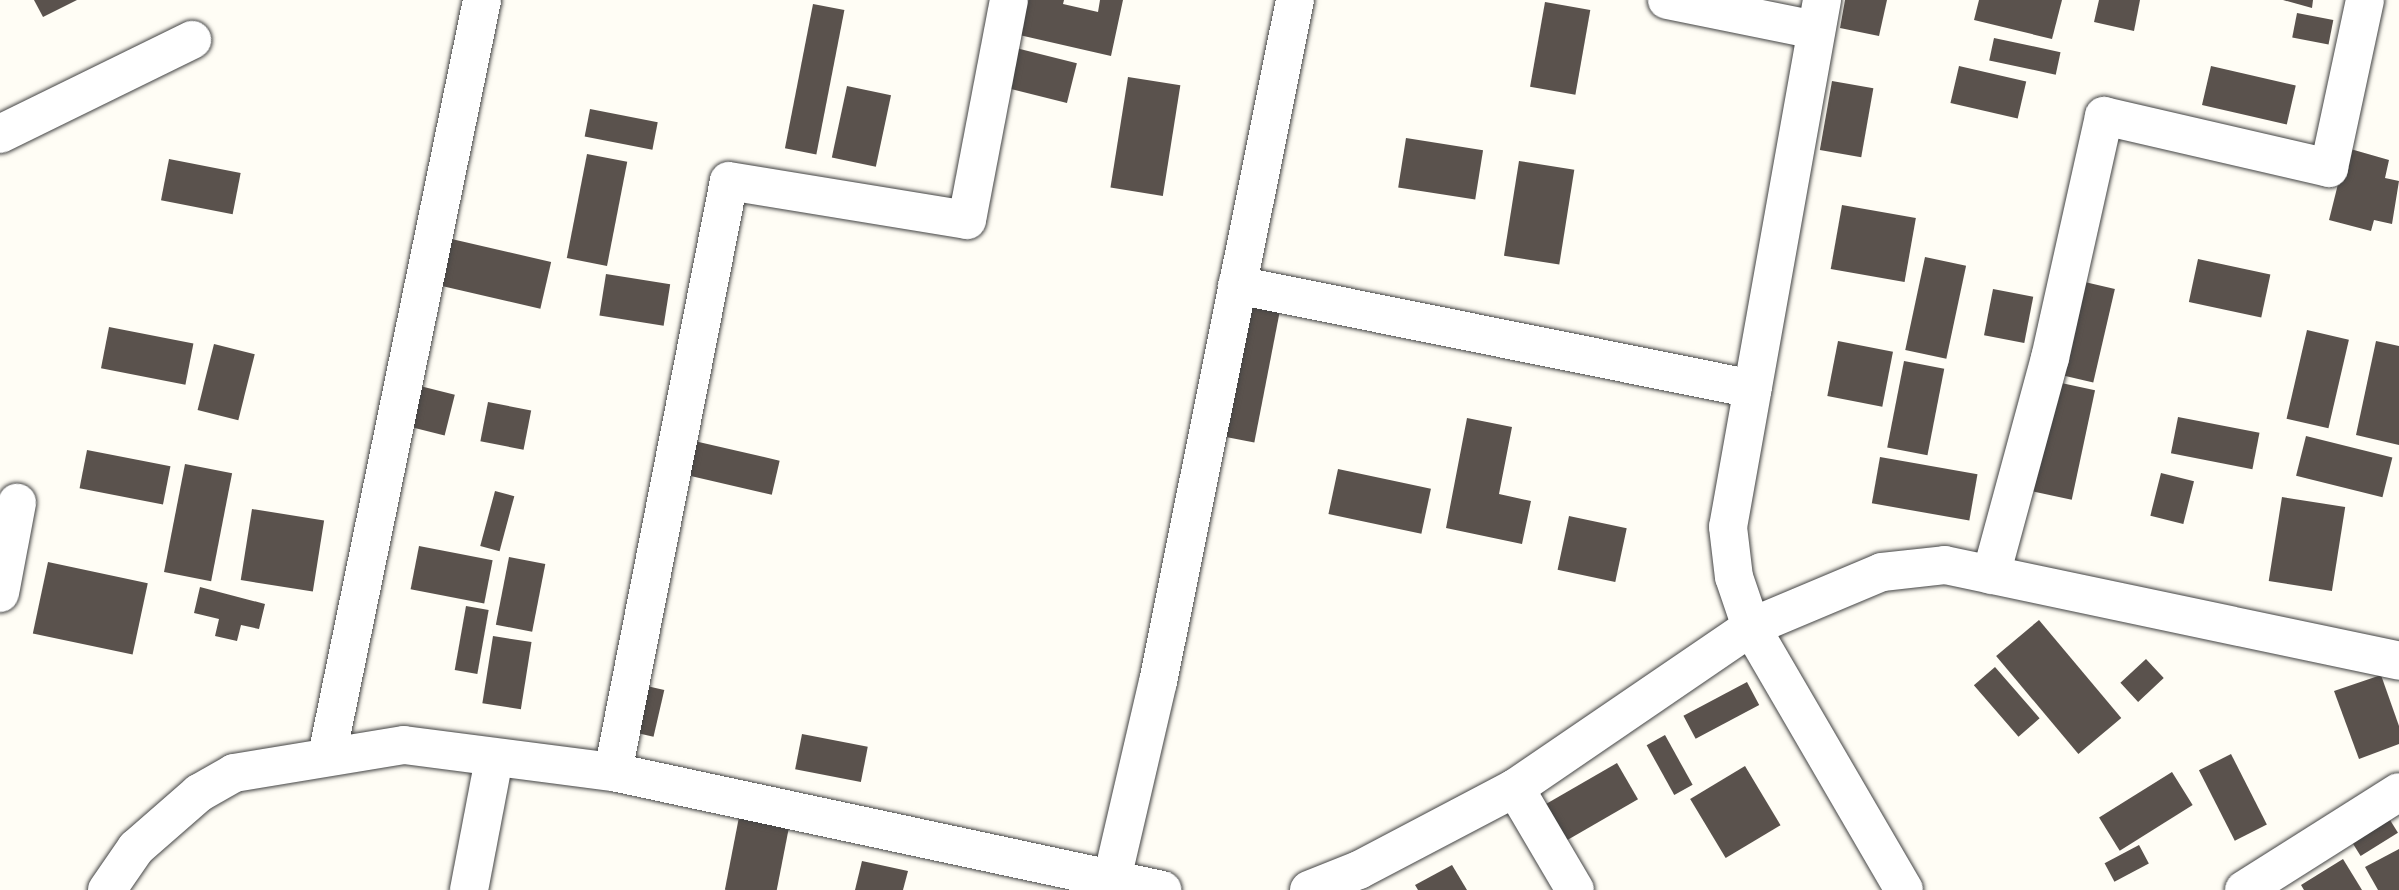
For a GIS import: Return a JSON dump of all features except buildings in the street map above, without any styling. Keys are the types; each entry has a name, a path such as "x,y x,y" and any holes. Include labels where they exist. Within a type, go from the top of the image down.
{"street":[{"path":"327,756 482,0"},
{"path":"613,772 729,181 967,220 1009,0"},
{"path":"1112,879 1157,682 1295,0"},
{"path":"1667,0 1819,15 1728,527 1734,577 1751,627 1904,890"},
{"path":"1991,575 2050,358 2104,116 2329,168 2365,0"},
{"path":"0,134 192,40"},
{"path":"1237,285 1753,389"},
{"path":"0,593 17,503"},
{"path":"1309,890 1359,870 1515,788 1751,627 1882,572 1945,565 2399,661"},
{"path":"107,890 136,848 198,793 234,773 404,745 494,759 613,772 1162,890"},
{"path":"469,890 494,759"},
{"path":"1515,788 1575,890"},
{"path":"2244,890 2399,792"}]}
